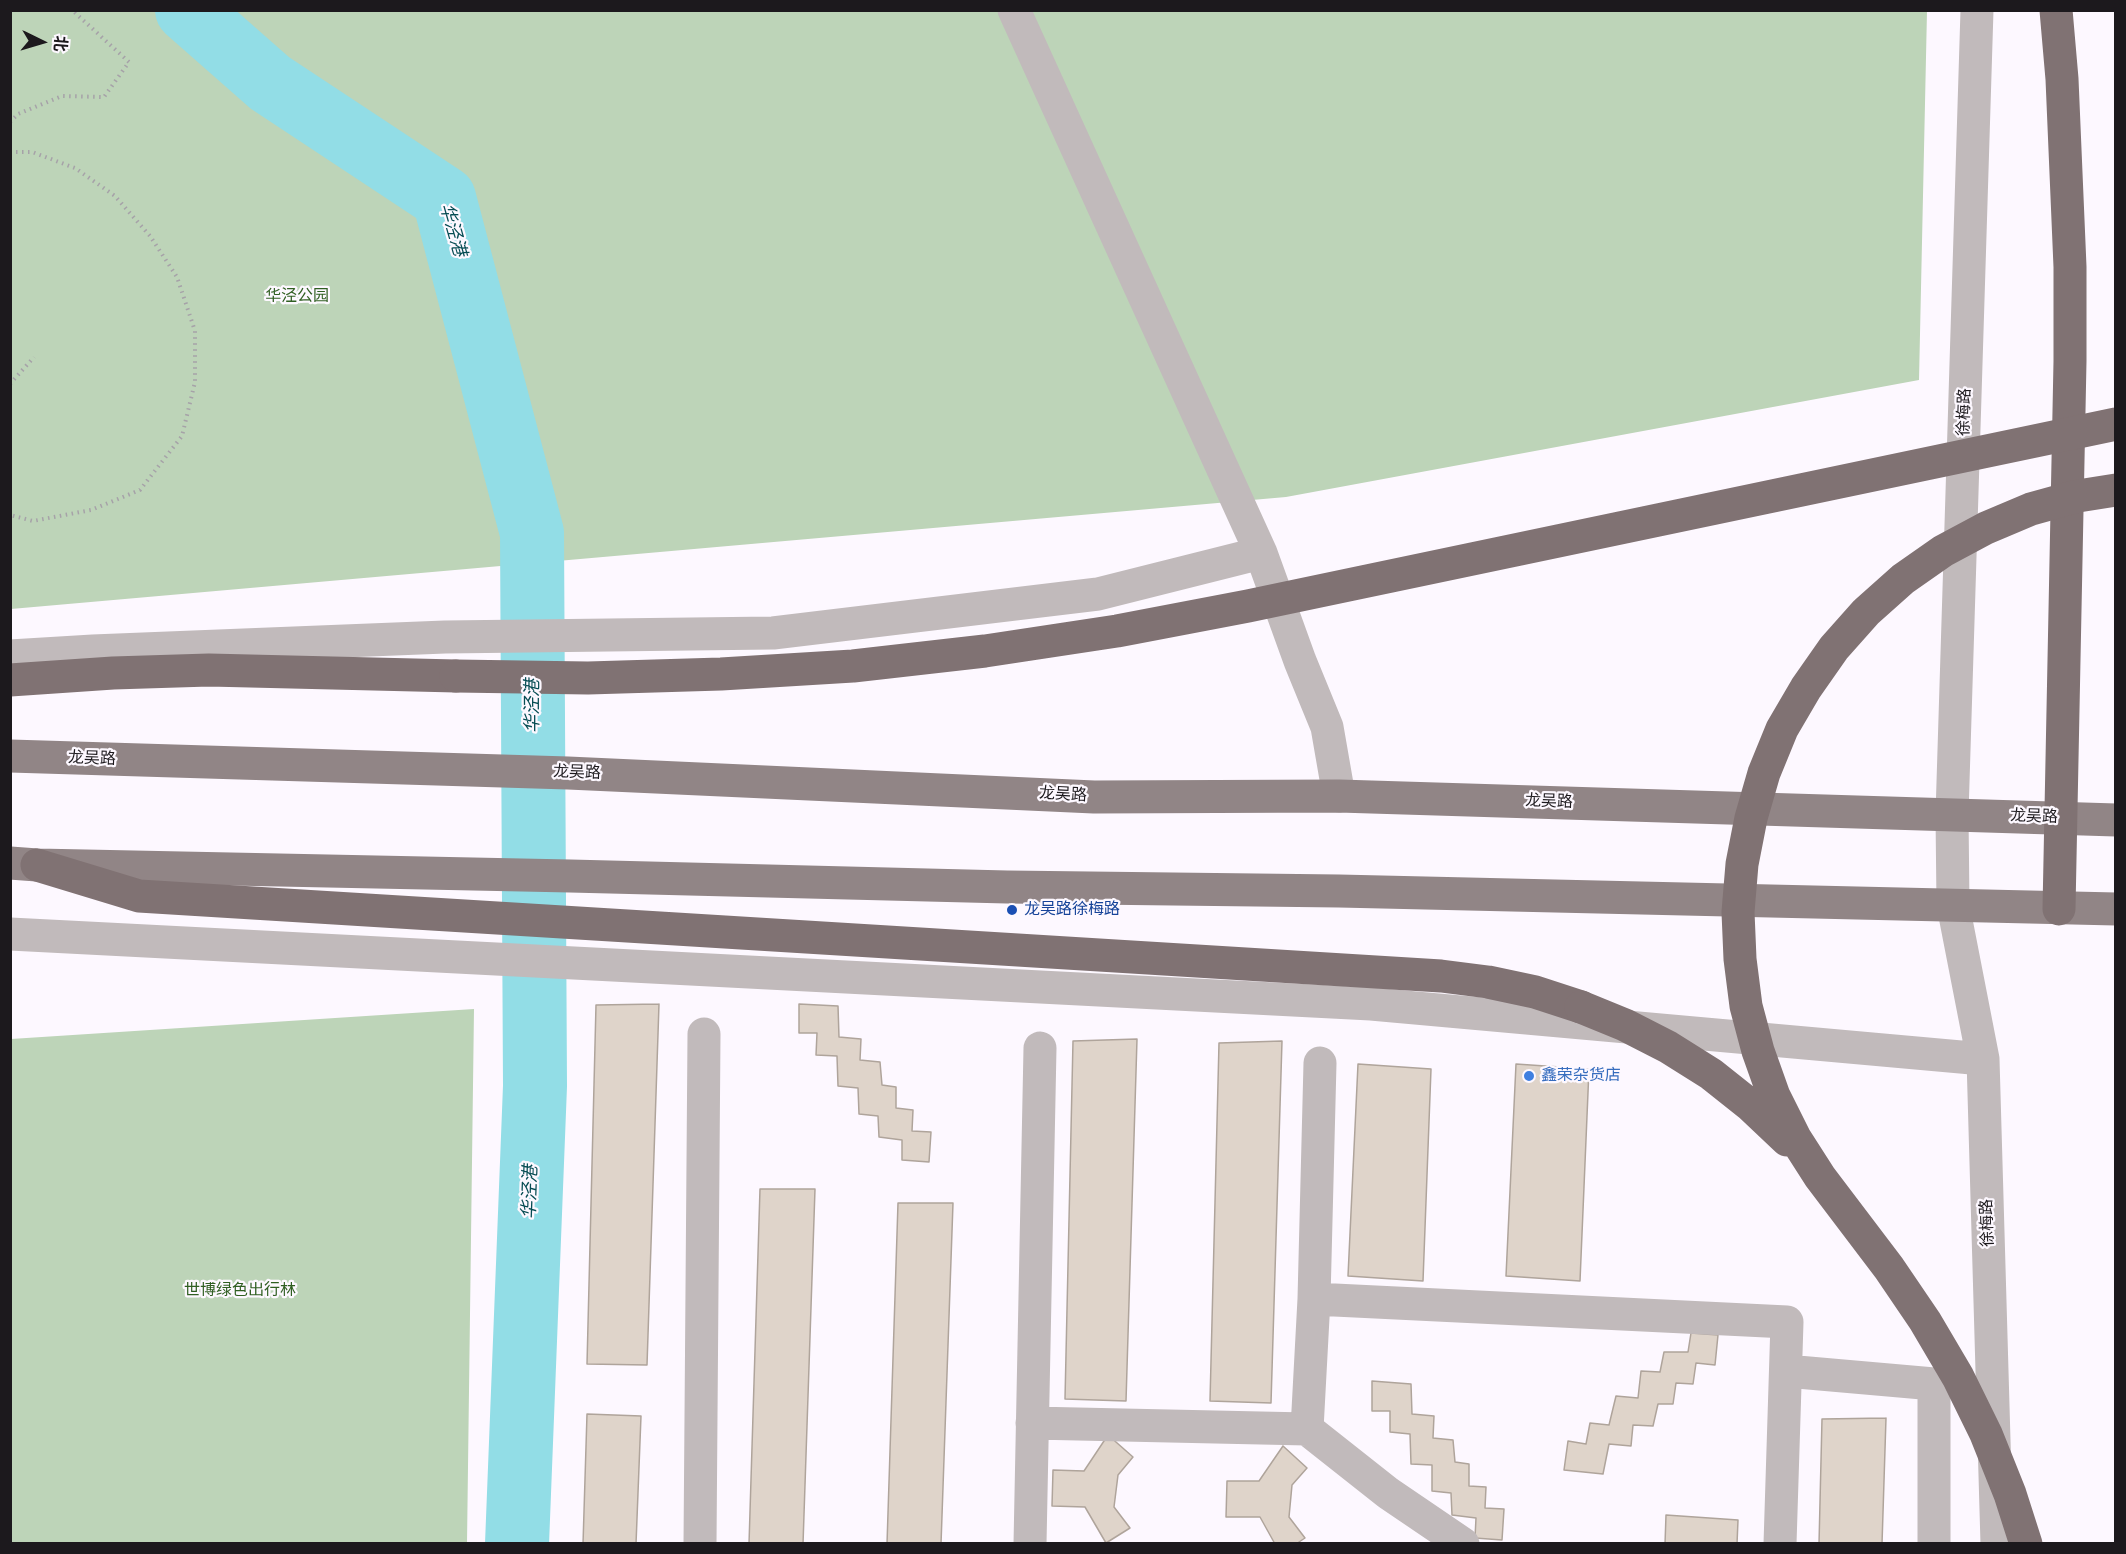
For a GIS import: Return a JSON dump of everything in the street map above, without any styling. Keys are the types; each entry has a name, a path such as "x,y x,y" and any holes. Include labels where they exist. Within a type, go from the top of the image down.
{"highway":[{"path":"2056,10 2066,148 2070,278 2059,909"},
{"path":"10,680 113,673 209,670 588,678 721,674 853,666 996,650 1117,631 1248,606 2115,424"},
{"path":"2026,1544 2010,1494 1986,1434 1958,1377 1925,1321 1820,1178 1795,1138 1774,1096 1758,1051 1746,1006 1740,959 1738,912 1742,864 1751,818 1764,773 1782,729 1806,688 1834,648 1866,612 1911,574 1943,551 1986,528 2031,509 2078,496 2115,490"},
{"path":"24,864 139,896 1441,976 1488,982 1535,992 1581,1007 1625,1025 1668,1047 1711,1074 1750,1105 1787,1140 1820,1178"}],"main road":[{"name":"龙吴路","path":"10,756 568,773 1094,797 1339,796 2115,820"},
{"path":"24,864 1007,887 1339,891 2115,909"}],"street":[{"path":"1014,10 1261,553 1300,662 1327,727 1339,796"},
{"name":"徐梅路","path":"1977,10 1952,814 1953,905 1983,1059 1997,1544"},
{"path":"10,656 445,637 772,633 1098,594 1261,553"},
{"path":"10,934 1371,1004 1983,1059"},
{"path":"700,1544 704,1034"},
{"path":"1030,1544 1040,1048"},
{"path":"1307,1429 1314,1299 1320,1063"},
{"path":"1314,1299 1787,1322 1780,1544"},
{"path":"1786,1371 1934,1384 1934,1544"},
{"path":"1032,1423 1307,1429 1388,1493 1463,1544"}],"path":[{"path":"10,122 18,114 62,96 104,97 129,62 72,10"},
{"path":"10,152 32,152 75,168 115,196 150,236 177,277 195,331 195,382 182,436 140,490 92,510 33,521 10,515"},
{"path":"10,384 34,357"}],"green space":[{"name":"华泾公园","path":"11,11 1927,11 1919,380 1286,497 11,609"},
{"name":"世博绿色出行林","path":"474,1009 467,1543 11,1543 11,1039"}],"building":[{"path":"659,1004 647,1365 587,1364 596,1005"},
{"path":"799,1004 838,1006 839,1037 861,1039 860,1060 880,1062 882,1085 896,1087 896,1108 913,1110 912,1131 931,1132 929,1162 902,1160 902,1140 879,1137 878,1116 859,1114 858,1088 838,1086 837,1056 816,1055 817,1033 799,1033"},
{"path":"1137,1039 1126,1401 1065,1399 1073,1041"},
{"path":"1282,1041 1271,1403 1210,1401 1219,1043"},
{"path":"1358,1064 1431,1069 1423,1281 1348,1276"},
{"path":"1516,1064 1589,1069 1580,1281 1506,1276"},
{"path":"760,1189 815,1189 803,1544 749,1544"},
{"path":"898,1203 953,1203 941,1544 887,1544"},
{"path":"1691,1333 1718,1335 1715,1365 1696,1363 1693,1384 1676,1383 1673,1404 1658,1404 1653,1426 1633,1425 1631,1446 1609,1444 1603,1474 1564,1470 1568,1441 1586,1444 1590,1423 1609,1425 1616,1396 1638,1398 1641,1371 1660,1372 1664,1352 1688,1352"},
{"path":"1372,1381 1411,1384 1412,1414 1434,1416 1433,1438 1453,1440 1455,1462 1469,1464 1469,1486 1486,1487 1485,1508 1504,1509 1502,1540 1475,1538 1476,1518 1452,1515 1451,1493 1432,1491 1432,1465 1411,1464 1410,1434 1390,1432 1390,1411 1372,1411"},
{"path":"587,1414 641,1416 636,1544 583,1544"},
{"path":"1886,1418 1882,1544 1819,1544 1822,1419"},
{"path":"1108,1435 1133,1457 1118,1475 1114,1507 1130,1528 1106,1543 1085,1507 1052,1506 1053,1470 1084,1471"},
{"path":"1283,1446 1307,1468 1292,1485 1289,1517 1305,1538 1296,1544 1275,1544 1260,1517 1226,1517 1227,1481 1259,1481"},
{"path":"1666,1515 1738,1520 1737,1544 1665,1544"}],"waterway":[{"name":"华泾港","path":"187,10 270,83 444,198 532,533 535,1086 517,1544"}],"place":[{"name":"龙吴路徐梅路","path":"1012,910"},
{"name":"鑫荣杂货店","path":"1529,1076"}]}
